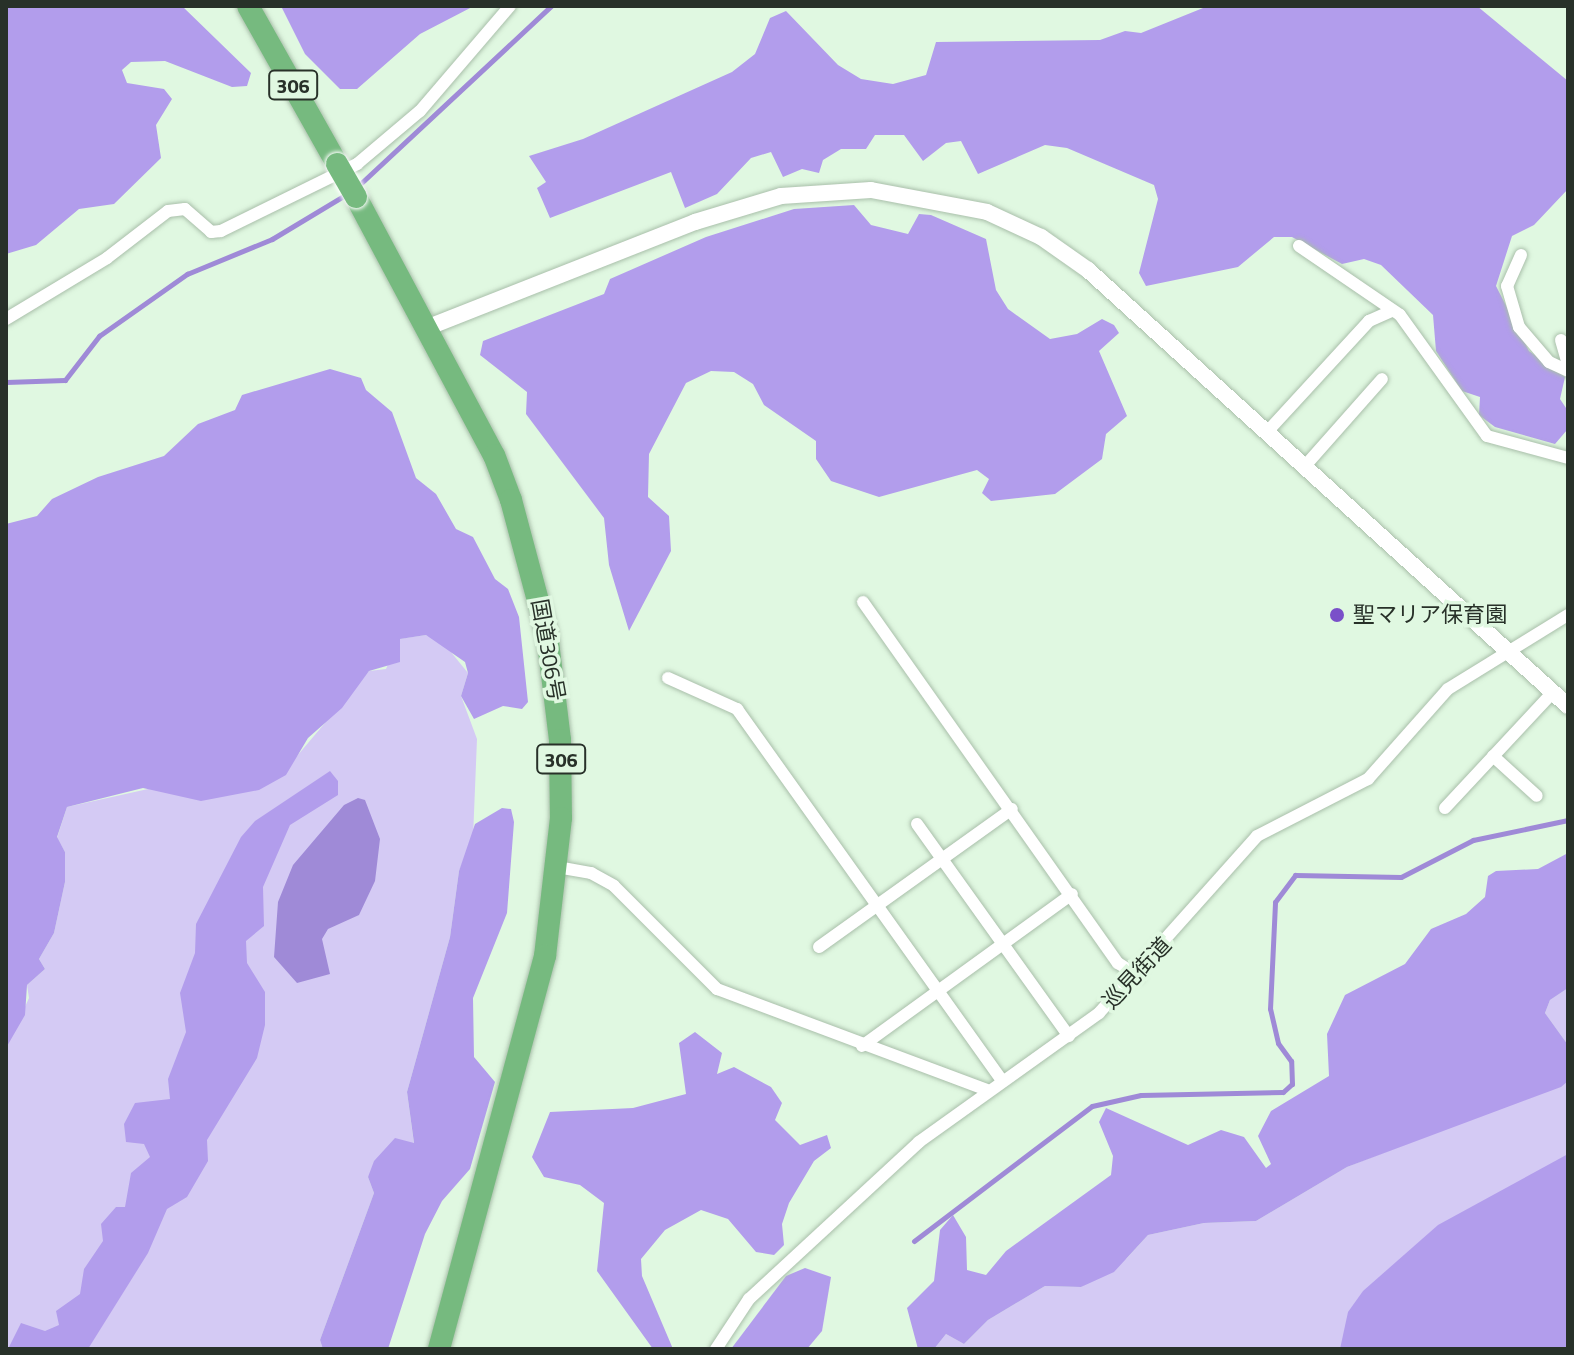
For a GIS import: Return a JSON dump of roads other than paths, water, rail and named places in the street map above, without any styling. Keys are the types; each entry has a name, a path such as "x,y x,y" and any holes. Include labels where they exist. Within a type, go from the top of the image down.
{"highway":[{"name":"国道306号","path":"248,6 356,197 494,455 536,583 557,696 557,867 535,1001 439,1349"}],"street":[{"path":"6,319 107,258 168,211 185,209 211,232 221,231 357,164 390,142 510,6"},
{"path":"426,328 769,200 828,190 912,193 987,212 1064,253 1305,466 1568,706"},
{"path":"1299,246 1391,311 1419,337 1487,436 1568,458"},
{"path":"1521,255 1507,286 1519,327 1549,362 1568,368"},
{"path":"1267,432 1369,321 1391,311"},
{"path":"1561,340 1568,368"},
{"path":"1305,466 1382,379"},
{"path":"863,602 1118,963 1138,976"},
{"name":"巡見街道","path":"716,1349 763,1285 919,1142 1001,1079 1069,1036 1138,976 1257,836 1368,779 1432,703 1568,615"},
{"path":"668,678 737,709 1001,1079"},
{"path":"1445,808 1553,692"},
{"path":"1493,756 1537,796"},
{"path":"819,947 1012,809"},
{"path":"917,824 1069,1036"},
{"path":"557,867 614,886 717,989 862,1046 987,1090"},
{"path":"862,1046 1072,894"}],"waterway":[{"path":"358,186 551,6"},
{"path":"6,382 65,380 99,336 187,274 272,239 347,194"},
{"path":"914,1241 1092,1106 1141,1095 1283,1092 1292,1084 1291,1061 1278,1043 1270,1009 1275,902 1295,875 1401,877 1473,840 1568,820"}],"place":[{"name":"聖マリア保育園","path":"1337,615"}]}
